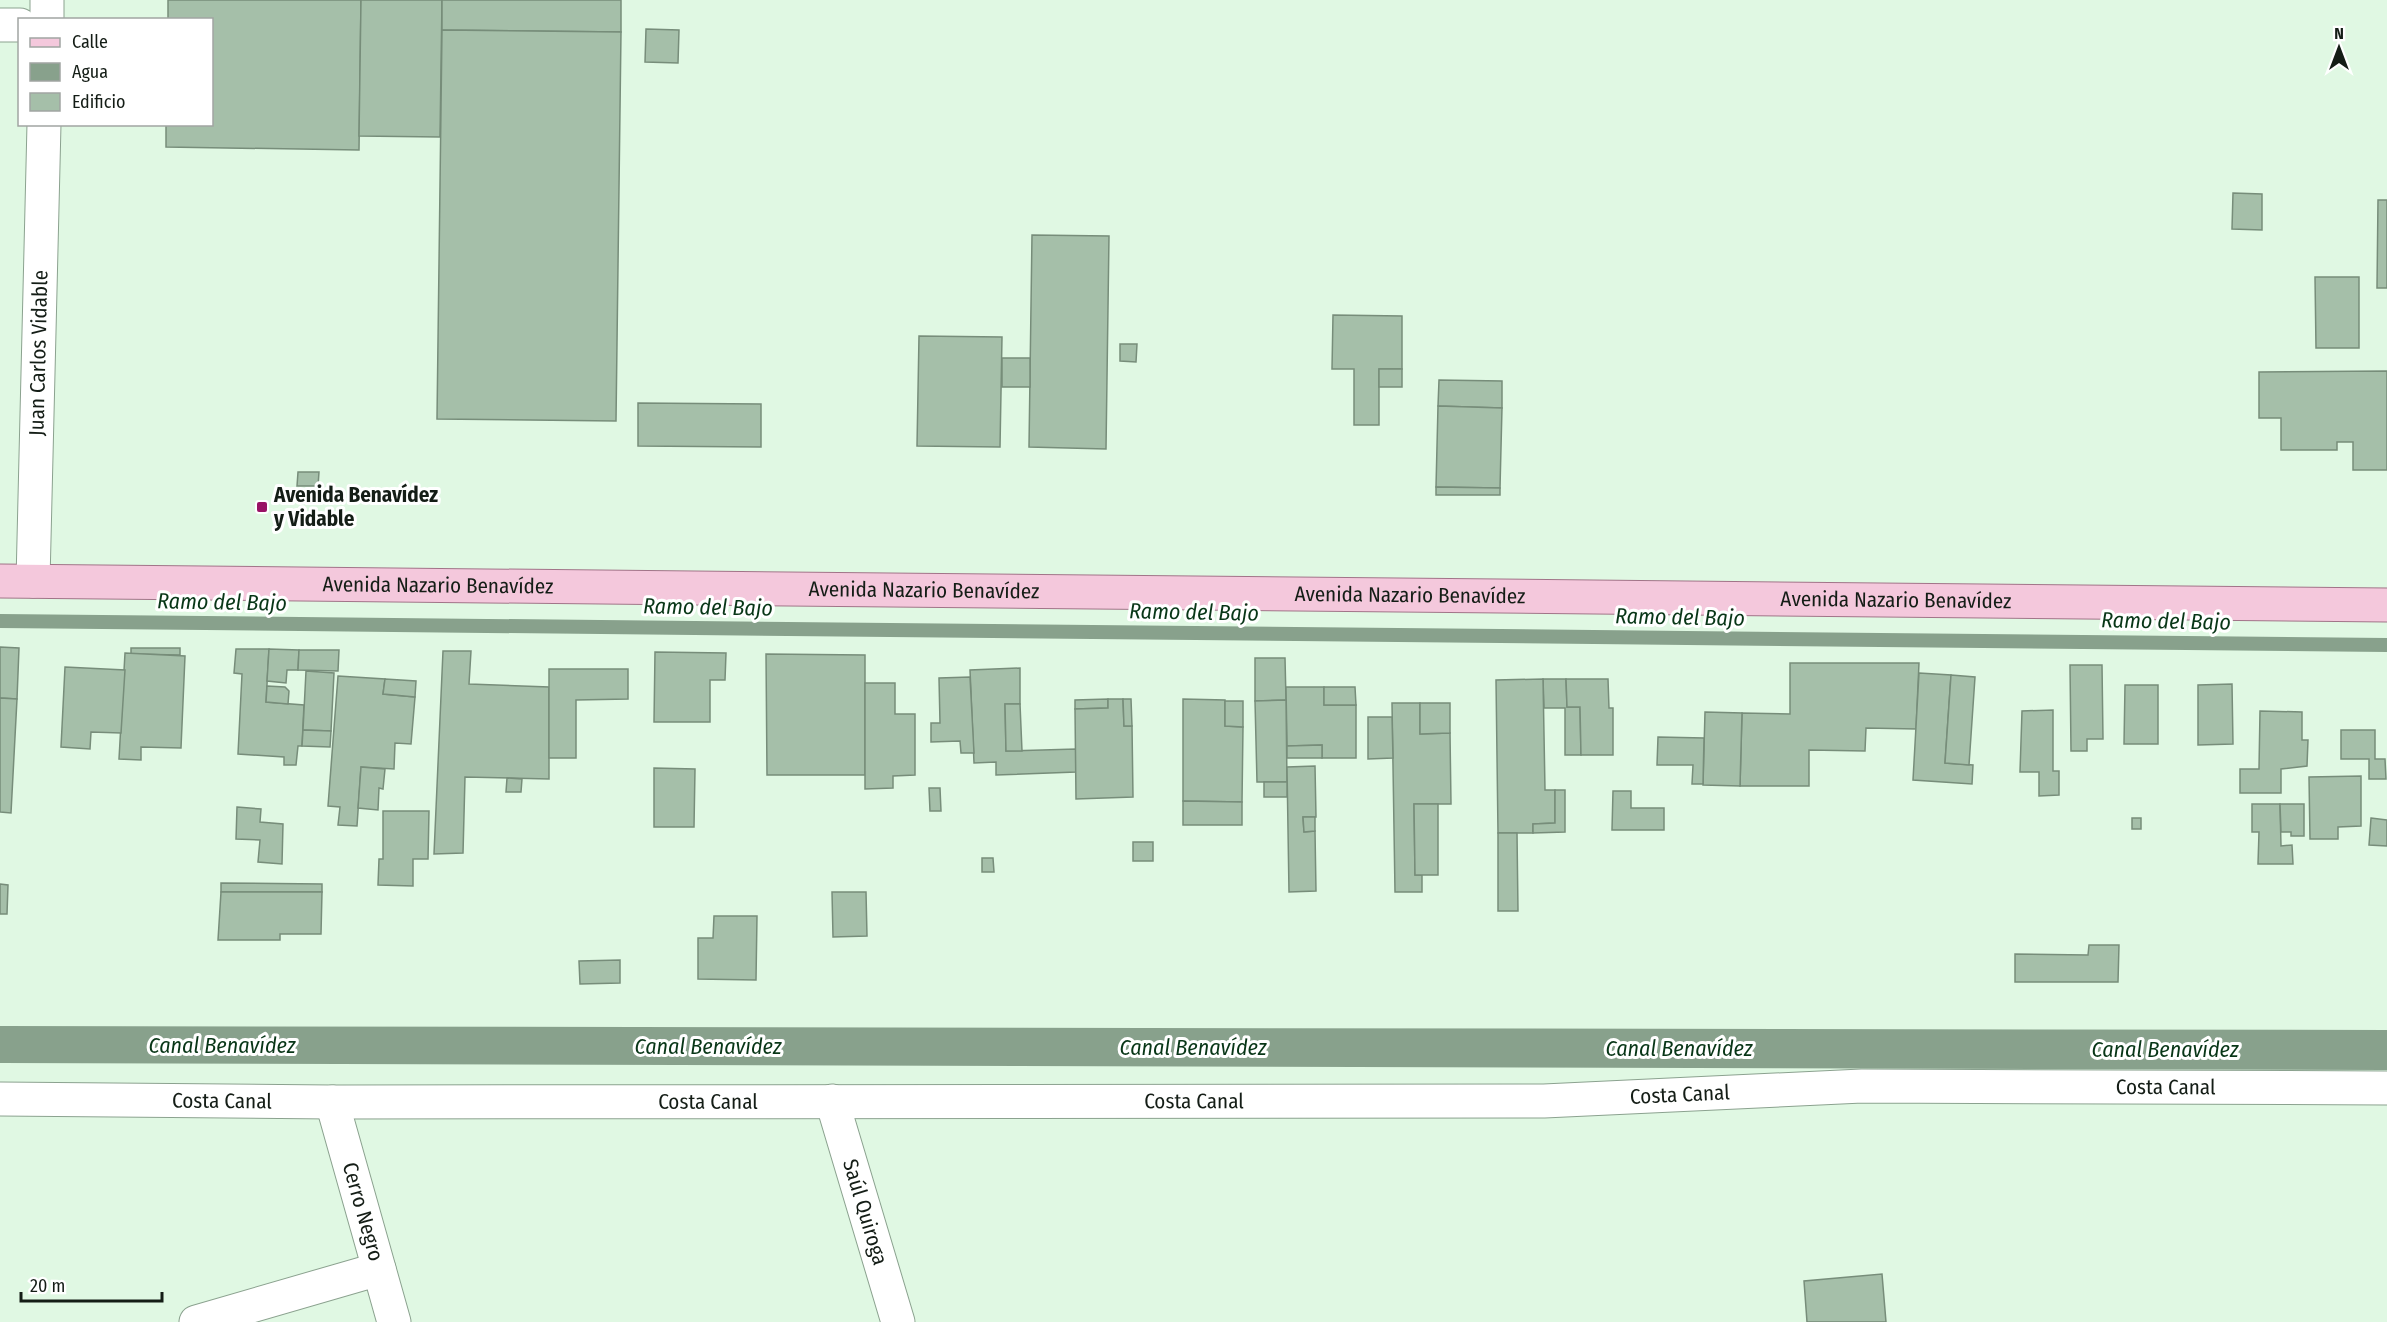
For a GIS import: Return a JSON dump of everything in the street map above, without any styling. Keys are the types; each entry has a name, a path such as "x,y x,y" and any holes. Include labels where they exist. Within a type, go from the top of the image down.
{"main road":[{"name":"Avenida Nazario Benavídez","path":"0,581 2387,605"}],"street":[{"path":"47,0 47,18"},
{"path":"0,24 18,25"},
{"name":"Juan Carlos Vidable","path":"33,581 44,126"},
{"name":"Costa Canal","path":"0,1099 332,1102 1544,1101 1862,1086 2387,1088"},
{"name":"Saúl Quiroga","path":"832,1101 898,1322"},
{"name":"Cerro Negro","path":"332,1102 394,1322"},
{"path":"196,1322 379,1269"}],"water":[{"name":"Canal Benavídez","path":"0,1026 2387,1030 2387,1070 0,1063"}],"building":[{"path":"168,0 361,0 359,150 166,147 166,126 213,126 213,18 168,18"},
{"path":"361,0 442,0 440,137 359,136"},
{"path":"442,0 621,0 621,32 442,30"},
{"path":"646,29 679,30 678,63 645,62"},
{"path":"442,30 621,32 616,421 437,419"},
{"path":"2233,193 2262,194 2262,230 2232,229"},
{"path":"2378,200 2387,200 2387,288 2377,288"},
{"path":"1032,235 1109,236 1106,449 1029,447"},
{"path":"2315,277 2359,277 2359,348 2316,348"},
{"path":"1333,315 1402,316 1402,369 1379,369 1379,425 1354,425 1354,369 1332,369"},
{"path":"919,336 1002,337 1000,447 917,446"},
{"path":"1120,344 1137,344 1136,362 1120,361"},
{"path":"1002,358 1030,358 1030,387 1002,387"},
{"path":"1379,369 1402,369 1402,387 1379,387"},
{"path":"2387,371 2387,470 2353,470 2353,442 2337,442 2337,450 2281,450 2281,418 2259,418 2259,372"},
{"path":"1439,380 1502,381 1502,408 1438,406"},
{"path":"638,403 761,404 761,447 638,446"},
{"path":"1438,406 1502,408 1500,488 1436,487"},
{"path":"298,472 319,472 318,486 297,486"},
{"path":"1436,487 1500,488 1500,495 1436,495"},
{"path":"0,647 19,648 17,699 0,698"},
{"path":"131,648 180,648 180,655 131,654"},
{"path":"236,649 269,649 266,702 304,705 302,746 298,746 296,765 284,765 284,757 238,754 242,674 234,673"},
{"path":"269,649 299,650 298,670 287,670 286,683 267,681"},
{"path":"299,650 339,650 338,671 298,670"},
{"path":"443,651 471,651 469,684 549,687 549,779 465,777 463,853 434,854"},
{"path":"655,652 726,653 725,680 710,680 710,722 654,722"},
{"path":"125,653 185,656 181,748 141,747 141,760 119,759"},
{"path":"766,654 865,655 865,775 767,775"},
{"path":"1255,658 1285,658 1286,700 1255,701"},
{"path":"1790,663 1919,663 1916,729 1866,728 1865,751 1809,750 1809,786 1740,786 1742,713 1790,714"},
{"path":"2070,665 2102,665 2103,739 2087,739 2087,751 2071,751"},
{"path":"65,667 125,670 121,733 91,732 90,749 61,747"},
{"path":"1020,668 1020,704 1005,704 1006,751 1076,749 1076,772 996,775 996,762 974,763 970,670"},
{"path":"549,669 628,669 628,699 576,700 576,758 549,758"},
{"path":"306,671 334,673 331,731 303,730"},
{"path":"1919,673 1951,675 1945,763 1973,765 1972,784 1913,780"},
{"path":"1951,675 1975,677 1969,765 1945,763"},
{"path":"338,676 385,679 383,694 415,697 411,744 395,743 394,769 361,767 357,826 338,825 340,807 328,806"},
{"path":"970,677 974,753 961,753 960,741 931,742 931,723 940,723 939,678"},
{"path":"385,679 416,681 415,697 383,694"},
{"path":"1543,679 1566,679 1567,707 1580,707 1581,755 1565,755 1565,708 1544,708"},
{"path":"1543,679 1545,790 1555,790 1555,823 1533,824 1533,833 1498,833 1496,680"},
{"path":"1566,679 1608,679 1609,708 1613,708 1613,755 1581,755 1580,707 1567,707"},
{"path":"865,683 895,683 895,714 915,714 915,775 893,776 893,788 865,789"},
{"path":"2232,684 2233,744 2198,745 2198,685"},
{"path":"2125,685 2158,685 2158,744 2124,744"},
{"path":"267,686 285,687 289,691 288,704 266,702"},
{"path":"1286,687 1324,687 1324,705 1356,705 1356,758 1322,758 1322,745 1287,746"},
{"path":"1324,687 1355,687 1356,705 1324,705"},
{"path":"0,698 17,699 11,813 0,812"},
{"path":"1108,699 1108,708 1075,709 1075,700"},
{"path":"1108,699 1123,699 1124,726 1132,726 1133,797 1076,799 1075,709 1108,708"},
{"path":"1123,699 1131,699 1132,726 1124,726"},
{"path":"1183,699 1225,700 1225,726 1243,727 1242,802 1183,801"},
{"path":"1286,700 1287,782 1257,782 1255,701"},
{"path":"1225,701 1243,701 1243,727 1225,726"},
{"path":"1392,703 1420,703 1420,734 1450,733 1451,804 1414,804 1415,875 1422,875 1422,892 1395,892"},
{"path":"1420,703 1450,703 1450,733 1420,734"},
{"path":"1005,704 1020,704 1022,751 1006,751"},
{"path":"2053,710 2053,771 2059,771 2059,795 2039,796 2039,772 2020,772 2022,711"},
{"path":"2260,711 2302,712 2302,740 2308,740 2307,766 2281,769 2281,793 2240,793 2240,769 2259,769"},
{"path":"1705,712 1742,713 1740,786 1703,785"},
{"path":"1368,717 1392,717 1393,758 1368,759"},
{"path":"303,730 331,731 330,747 302,746"},
{"path":"2341,730 2375,730 2375,759 2385,759 2386,779 2369,779 2369,759 2341,759"},
{"path":"1658,737 1704,738 1703,784 1692,784 1693,765 1657,765"},
{"path":"1322,745 1322,758 1287,758 1287,746"},
{"path":"1315,766 1316,817 1303,817 1304,832 1315,831 1316,891 1289,892 1287,767"},
{"path":"361,767 385,769 383,789 379,788 378,810 358,808"},
{"path":"654,768 695,769 694,827 654,827"},
{"path":"2361,776 2361,826 2338,827 2338,839 2310,839 2309,777"},
{"path":"507,778 522,779 521,792 506,792"},
{"path":"1264,782 1287,782 1287,797 1264,797"},
{"path":"929,788 940,788 941,811 930,811"},
{"path":"1555,790 1565,790 1565,832 1533,833 1533,824 1555,823"},
{"path":"1613,791 1631,791 1631,808 1664,808 1664,830 1612,830"},
{"path":"1183,801 1242,802 1242,825 1183,825"},
{"path":"1414,804 1438,804 1438,875 1415,875"},
{"path":"2252,804 2280,804 2281,846 2292,845 2293,864 2258,864 2259,832 2252,832"},
{"path":"2280,804 2304,804 2304,836 2291,836 2291,832 2281,832"},
{"path":"237,807 261,809 260,822 283,824 282,864 258,862 260,840 236,839"},
{"path":"383,811 429,811 428,859 413,859 413,886 378,885 379,859 383,859"},
{"path":"1303,817 1315,817 1315,831 1304,832"},
{"path":"2132,818 2141,818 2141,829 2132,829"},
{"path":"2371,818 2387,820 2387,846 2369,845"},
{"path":"1498,833 1517,833 1518,911 1498,911"},
{"path":"1133,842 1153,842 1153,861 1133,861"},
{"path":"982,858 993,858 994,872 982,872"},
{"path":"221,883 322,884 322,892 221,892"},
{"path":"0,884 8,885 7,914 0,914"},
{"path":"221,892 322,892 321,934 280,934 280,940 218,940"},
{"path":"832,892 866,892 867,936 833,937"},
{"path":"714,916 757,916 756,980 698,979 698,938 713,938"},
{"path":"2089,945 2119,945 2118,982 2015,982 2015,954 2088,955"},
{"path":"620,960 620,983 580,984 579,961"},
{"path":"1882,1274 1886,1322 1807,1322 1804,1281"}],"waterway":[{"name":"Ramo del Bajo","path":"0,621 2387,645"}],"place":[{"name":"Avenida Benavídez y Vidable","path":"262,507"}]}
